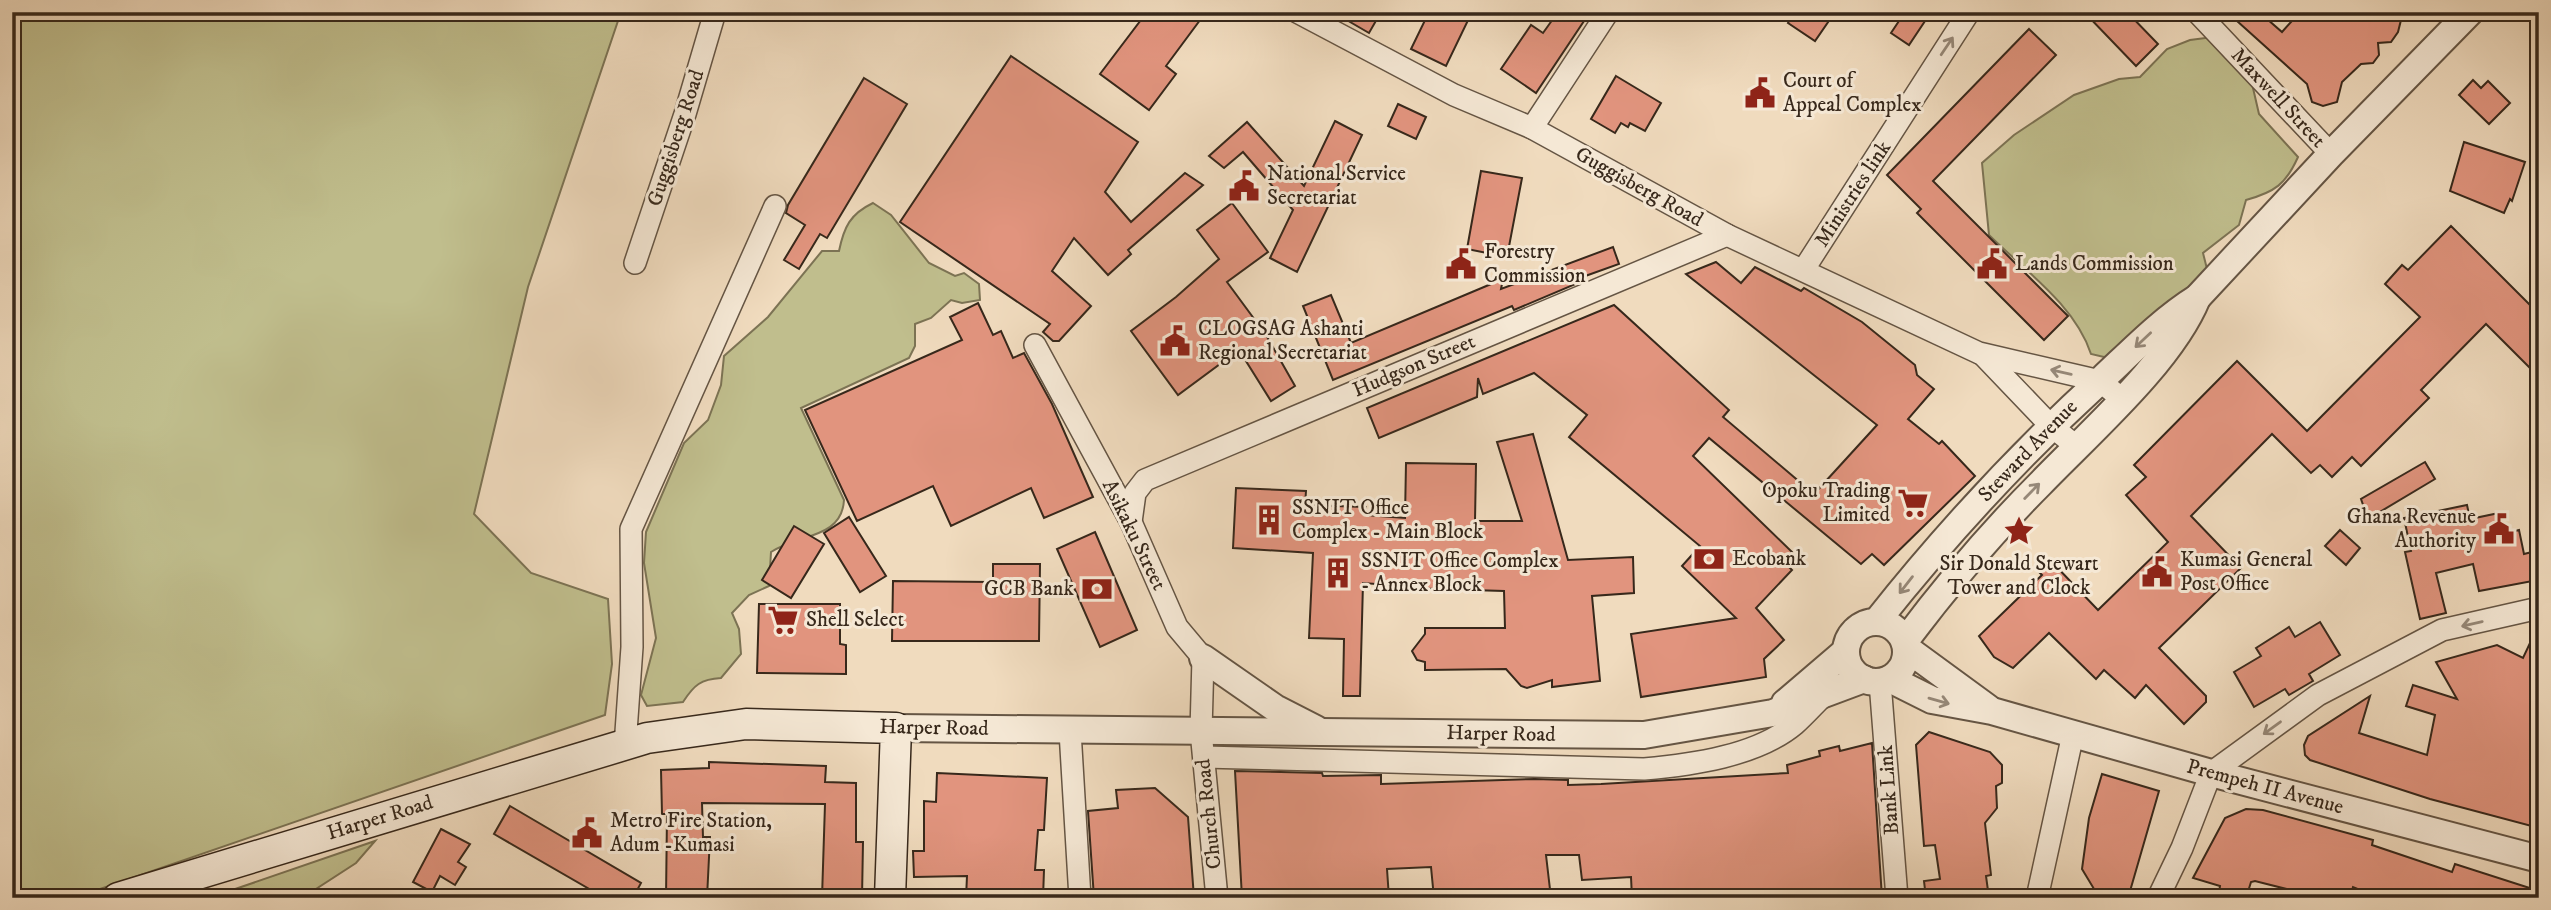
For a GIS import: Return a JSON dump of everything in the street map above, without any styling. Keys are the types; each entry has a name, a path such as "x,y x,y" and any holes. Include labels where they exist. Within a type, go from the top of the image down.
{"main road":[{"name":"Harper Road","path":"118,898 670,733 746,724 896,728"},
{"path":"890,898 896,728"}],"street":[{"name":"Guggisberg Road","path":"635,263 685,114 715,12"},
{"name":"Guggisberg Road","path":"1297,12 1454,95 1532,128 1727,234 1983,355 2099,381 2122,399"},
{"path":"1532,128 1608,12"},
{"name":"Ministries link","path":"1804,269 1969,12"},
{"name":"Maxwell Street","path":"2197,12 2331,154"},
{"name":"Steward Avenue","path":"1877,621 1935,548 2050,425 2172,313 2197,298 2331,154 2470,12"},
{"path":"625,746 632,647 631,529 775,206"},
{"name":"Hudgson Street","path":"1131,522 1135,493 1145,480 1727,234"},
{"name":"Steward Avenue","path":"1905,644 1952,578 2122,399 2185,326 2197,298"},
{"name":"Asikaku Street","path":"1035,345 1131,522 1177,627 1203,658"},
{"name":"Guggisberg Road","path":"1983,355 2050,425 2077,447"},
{"path":"2158,898 2182,848 2211,773 2318,695 2442,630 2539,608"},
{"path":"1877,621 1893,627 1905,644 1905,660 1878,680 1854,673 1846,651 1848,642 1859,627 1877,621"},
{"name":"Prempeh II Avenue","path":"1905,644 1992,711"},
{"path":"1773,713 1846,651"},
{"path":"1203,658 1275,708 1321,732"},
{"path":"1203,658 1202,744 1644,769 1716,759 1764,742 1793,726 1823,695"},
{"name":"Prempeh II Avenue","path":"1878,680 1932,700 1992,711 2211,773 2539,859"},
{"name":"Harper Road","path":"896,728 1070,731 1202,744 1321,732 1644,735 1773,713 1823,695 1878,680"},
{"name":"Bank Link","path":"1878,680 1897,898"},
{"path":"1070,731 1080,898"},
{"path":"2038,898 2073,734"},
{"name":"Church Road","path":"1202,744 1217,898"}],"shaded area":[{"path":"12,12 621,12 528,287 474,514 531,573 608,599 612,664 605,715 74,898 12,898"},
{"path":"2213,37 2250,75 2259,114 2298,157 2289,174 2278,186 2265,194 2246,200 2239,225 2203,253 2208,273 2127,353 2104,357 2091,354 2083,336 2061,304 1989,235 1982,163 2014,135 2074,95 2119,79 2140,77 2167,49 2190,40"},
{"path":"873,203 891,215 929,263 955,276 964,273 979,284 980,300 962,303 951,300 931,318 915,324 915,346 909,358 801,408 844,500 841,513 836,522 827,529 771,552 769,586 749,595 732,613 739,629 741,654 721,678 699,684 683,702 647,706 641,695 656,638 644,563 646,532 684,443 708,420 721,385 724,356 768,317 822,251 839,251 849,222"},
{"path":"375,841 356,863 302,898 209,898"}],"building":[{"path":"1147,12 1206,12 1166,66 1176,74 1149,110 1100,74"},
{"path":"1333,12 1381,12 1369,33"},
{"path":"1429,12 1472,12 1446,66 1411,49"},
{"path":"1558,12 1590,12 1536,93 1501,69 1531,25 1543,33"},
{"path":"1795,12 1835,12 1815,41 1788,23"},
{"path":"1905,12 1931,12 1909,45 1891,33"},
{"path":"2084,12 2127,12 2158,44 2136,66"},
{"path":"2227,12 2259,12 2282,32 2300,12 2403,12 2398,32 2391,42 2378,43 2379,55 2373,63 2361,64 2342,82 2337,102 2323,106 2312,102 2307,84"},
{"path":"2029,29 2056,55 1933,181 2068,316 2044,340 1917,213 1921,209 1887,175"},
{"path":"1011,56 1138,142 1105,192 1131,222 1185,173 1203,185 1128,250 1131,254 1108,275 1074,238 1052,271 1091,306 1059,341 1053,341 1043,332 1050,324 900,222"},
{"path":"1616,76 1661,103 1645,131 1630,123 1628,127 1621,123 1615,133 1591,119"},
{"path":"864,78 907,104 827,238 820,234 799,269 784,260 805,225 786,213 788,205"},
{"path":"2473,80 2481,88 2488,81 2510,103 2489,124 2459,95"},
{"path":"1398,104 1426,117 1416,139 1388,126"},
{"path":"1335,121 1362,135 1297,272 1270,258 1293,210 1243,152 1224,168 1209,156 1247,122 1304,186"},
{"path":"2464,142 2525,162 2512,201 2510,199 2504,213 2450,191"},
{"path":"1481,171 1522,178 1507,257 1467,249"},
{"path":"1232,203 1268,252 1227,282 1266,335 1295,386 1271,401 1239,350 1178,395 1131,331 1176,297 1219,259 1197,230"},
{"path":"2451,226 2539,314 2539,377 2486,324 2421,390 2429,398 2361,466 2352,457 2332,477 2320,465 2311,473 2272,434 2191,516 2241,568 2159,648 2206,696 2206,702 2184,724 2146,685 2135,698 2104,670 2096,679 2049,633 2013,668 1994,657 1979,636 2042,575 2039,572 2050,560 2098,610 2168,542 2126,495 2146,477 2134,465 2237,361 2307,431 2420,317 2385,284 2402,265 2408,270"},
{"path":"1613,247 1619,264 1577,279 1578,283 1514,310 1512,306 1333,380 1303,306 1331,295 1351,343 1503,279 1501,289"},
{"path":"1716,262 1741,283 1755,267 1801,291 1804,288 1862,322 1915,365 1917,375 1934,389 1908,419 1939,444 1942,441 1975,476 1884,565 1872,554 1861,564 1709,438 1693,456 1792,552 1783,561 1792,570 1756,608 1784,640 1764,659 1766,677 1641,697 1631,634 1736,618 1682,566 1700,546 1569,437 1587,415 1534,373 1483,394 1478,378 1477,397 1379,438 1367,408 1614,305 1729,410 1723,417 1814,494 1877,425 1686,274"},
{"path":"978,303 993,335 1001,331 1013,358 1024,353 1052,404 1093,497 1044,518 1031,488 951,526 933,486 857,521 805,410 962,340 950,317"},
{"path":"1533,434 1568,560 1633,557 1634,593 1592,596 1600,681 1552,687 1552,680 1527,688 1521,686 1506,669 1425,670 1425,662 1417,660 1412,651 1425,634 1425,628 1505,628 1504,591 1404,588 1363,583 1360,696 1343,696 1344,639 1309,638 1313,553 1233,548 1236,488 1306,491 1305,505 1366,507 1366,515 1405,518 1406,463 1476,464 1475,521 1522,521 1497,442"},
{"path":"2425,462 2435,479 2368,519 2361,499"},
{"path":"2467,505 2470,519 2499,513 2503,534 2519,530 2524,554 2532,552 2538,580 2479,591 2473,564 2436,573 2446,613 2420,619 2405,552 2411,551 2404,518"},
{"path":"849,517 886,576 860,592 824,533"},
{"path":"794,526 824,544 791,598 762,580"},
{"path":"2340,530 2360,548 2346,565 2325,546"},
{"name":"GCB Bank","path":"1095,532 1137,630 1100,647 1057,549"},
{"path":"993,564 1040,564 1039,641 892,641 893,581 993,582"},
{"path":"759,604 840,604 840,644 846,645 846,674 757,673"},
{"path":"2320,622 2340,655 2309,674 2313,681 2289,695 2285,689 2254,707 2234,672 2261,656 2256,648 2289,627 2295,637"},
{"path":"2539,624 2539,828 2430,799 2310,760 2305,755 2304,745 2308,736 2370,696 2359,733 2427,755 2435,715 2406,706 2413,685 2457,699 2436,662 2497,645 2523,658"},
{"path":"1929,732 1990,752 2002,765 2002,783 1996,786 1997,808 1985,823 1991,875 1986,876 1989,898 1926,898 1924,881 1940,879 1935,845 1924,846 1916,745"},
{"path":"1872,743 1882,898 1632,898 1631,877 1582,880 1579,855 1546,855 1551,898 1434,898 1431,867 1387,869 1389,898 1242,898 1235,771 1322,773 1323,776 1381,775 1381,784 1535,779 1568,780 1568,785 1601,784 1788,773 1787,765 1820,756 1819,751 1839,746 1840,751"},
{"path":"709,762 826,766 825,782 856,783 856,842 863,842 862,898 822,898 825,804 702,803 703,837 710,837 707,898 666,898 667,814 662,814 661,770 709,768"},
{"path":"937,773 1047,778 1044,830 1038,830 1035,870 1044,870 1043,898 966,898 967,876 914,877 913,851 924,851 924,801 936,802"},
{"path":"2102,774 2159,791 2128,898 2094,889 2082,869 2089,818"},
{"path":"1155,788 1188,817 1194,898 1094,898 1088,811 1118,808 1116,790"},
{"path":"510,806 641,883 633,898 605,898 494,834"},
{"path":"2246,809 2263,810 2373,840 2372,845 2452,872 2455,864 2539,891 2539,898 2380,898 2353,887 2350,898 2322,898 2255,881 2251,882 2246,898 2219,893 2220,886 2193,878 2225,818"},
{"path":"441,829 470,844 458,862 466,867 455,885 440,876 432,892 413,882"}],"place":[{"name":"Court of Appeal Complex","path":"1760,93"},
{"name":"National Service Secretariat","path":"1244,186"},
{"name":"Forestry Commission","path":"1461,264"},
{"name":"Lands Commission","path":"1992,264"},
{"name":"CLOGSAG Ashanti Regional Secretariat","path":"1175,341"},
{"name":"Opoku Trading Limited","path":"1913,503"},
{"name":"SSNIT Office Complex - Main Block","path":"1269,520"},
{"name":"Ghana Revenue Authority","path":"2499,529"},
{"name":"Sir Donald Stewart Tower and Clock","path":"2019,531"},
{"name":"Ecobank","path":"1709,559"},
{"name":"Kumasi General Post Office","path":"2157,572"},
{"name":"SSNIT Office Complex - Annex Block","path":"1338,573"},
{"name":"GCB Bank","path":"1097,589"},
{"name":"Shell Select","path":"783,620"},
{"name":"Metro Fire Station, Adum -Kumasi","path":"587,833"}]}
